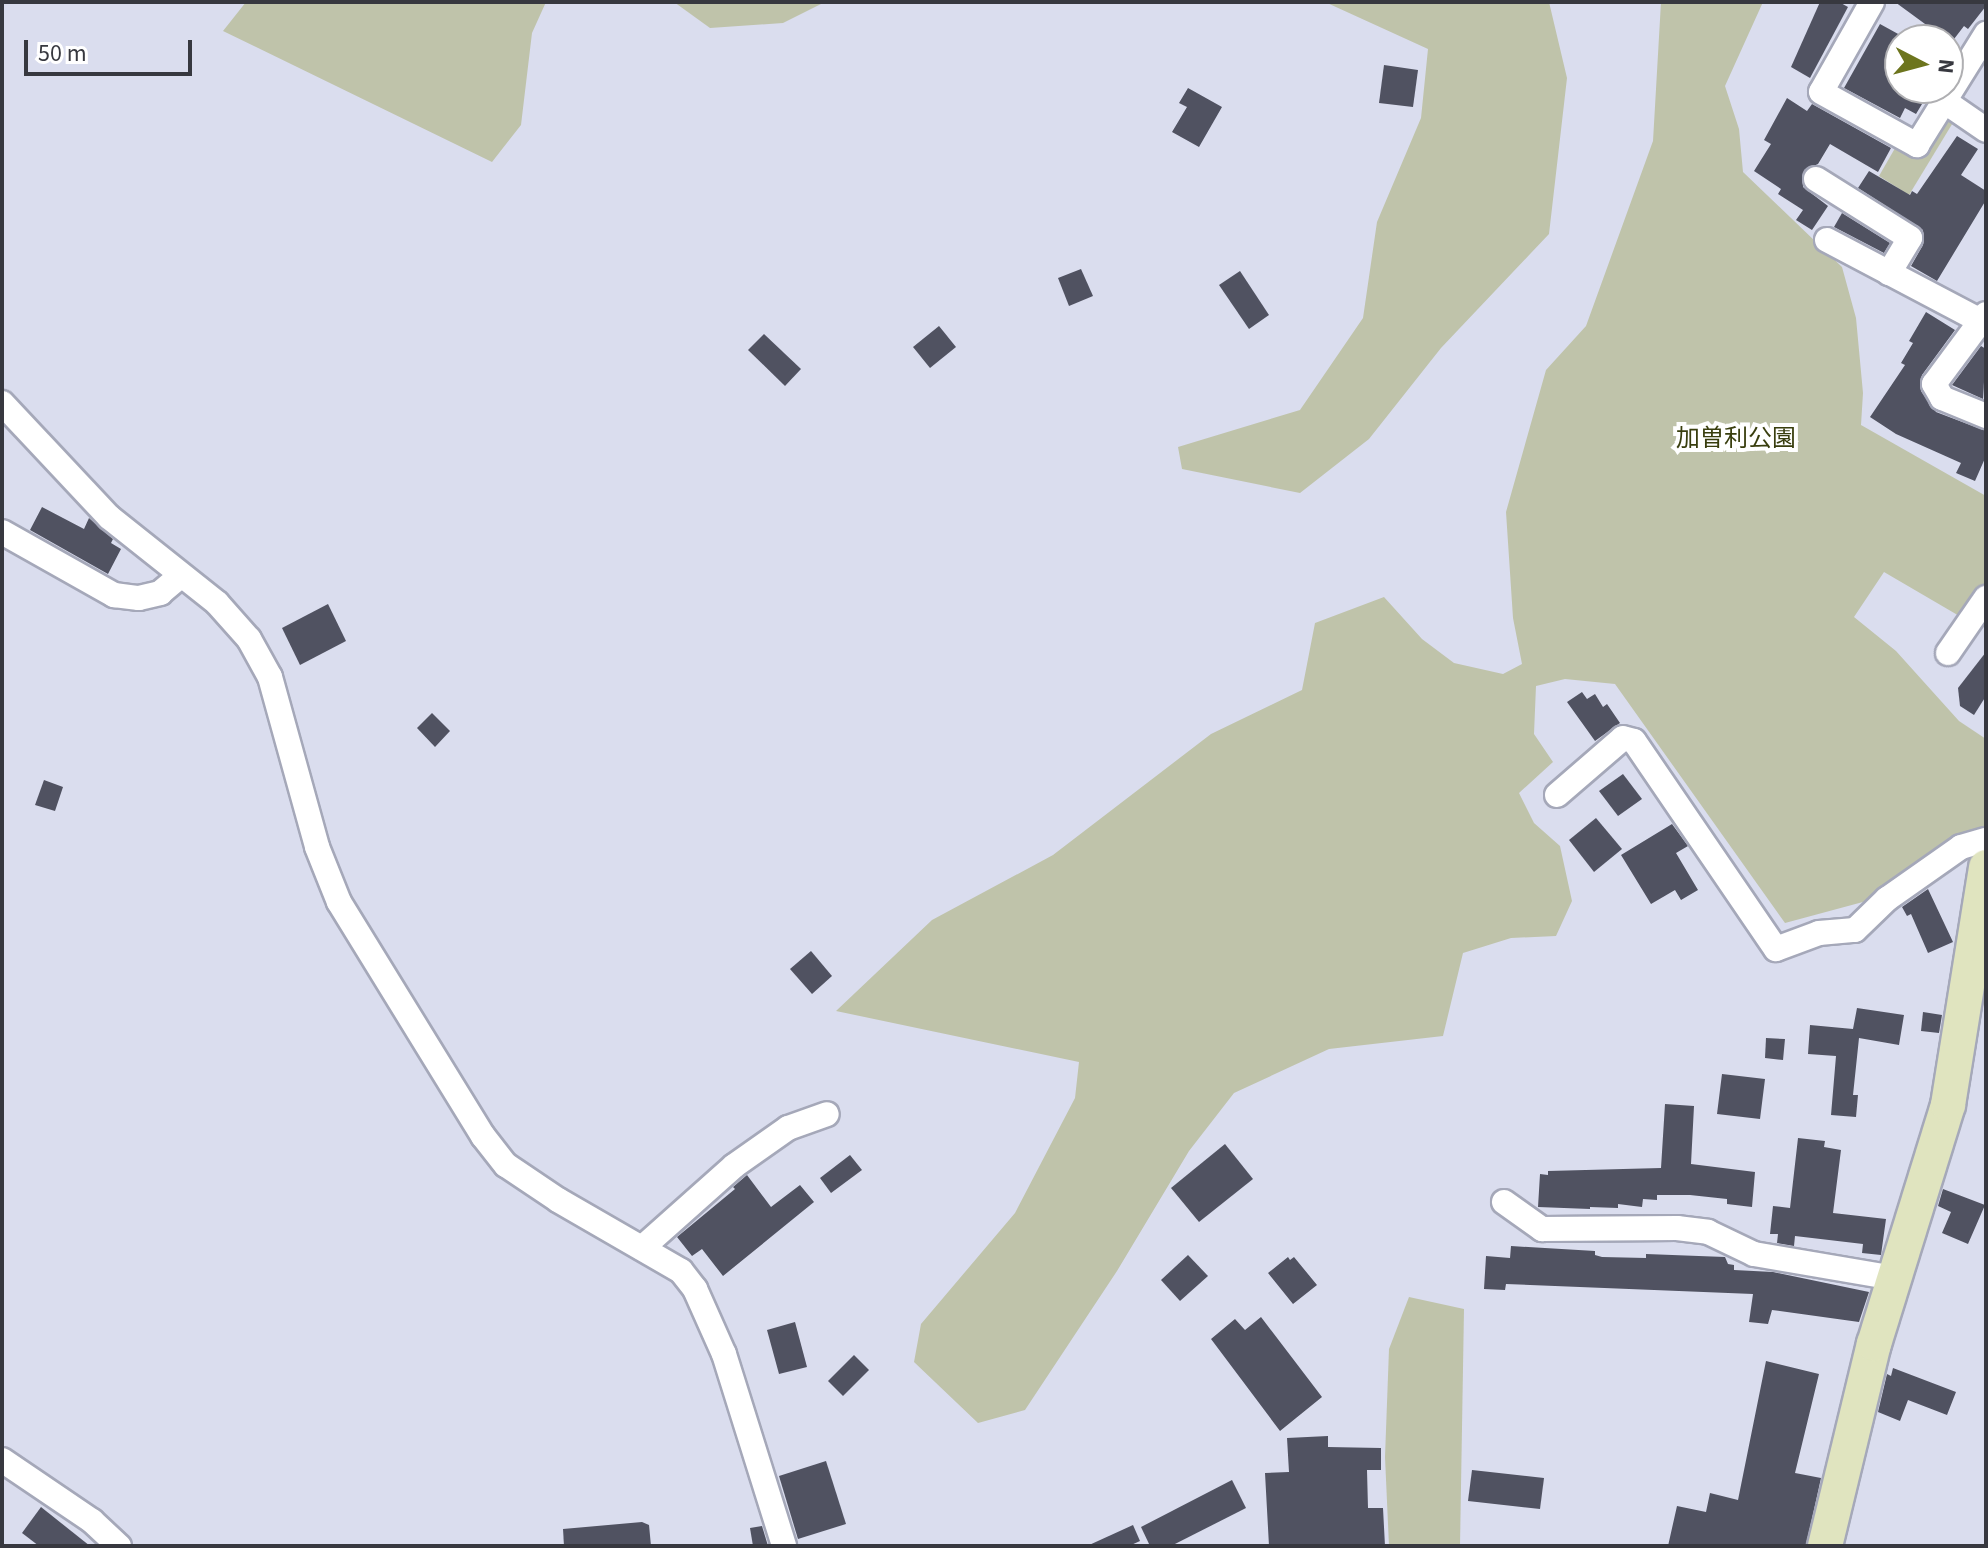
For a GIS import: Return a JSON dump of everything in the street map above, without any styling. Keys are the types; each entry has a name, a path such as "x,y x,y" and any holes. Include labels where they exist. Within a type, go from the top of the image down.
{"street":[{"path":"1872,2 1821,92 1917,145 1942,104"},
{"path":"1964,69 1986,34"},
{"path":"1948,104 1986,130"},
{"path":"1816,179 1910,238 1889,273"},
{"path":"1827,240 1984,319 1934,384 1942,398 1986,416"},
{"path":"2,403 109,517 217,603 249,639 270,677 317,847 339,902 483,1136 506,1165 681,1271 695,1289 724,1354 784,1546"},
{"path":"2,532 114,595 139,598 160,593 180,576"},
{"path":"1948,653 1986,598"},
{"path":"1557,795 1623,738 1634,741 1776,949 1819,933 1855,930 1887,899 1961,847 1986,840"},
{"path":"1825,1546 1870,1358 1974,1017 1986,867"},
{"path":"642,1248 734,1166 788,1128 827,1114"},
{"path":"1504,1202 1542,1229 1677,1228 1708,1232 1754,1254 1895,1278"},
{"path":"2,1460 54,1493 119,1546"}],"green space":[{"path":"246,2 546,2 532,33 521,125 492,162 223,31"},
{"path":"674,2 825,2 783,23 710,28"},
{"path":"1325,2 1549,2 1567,78 1549,234 1441,348 1369,439 1300,493 1182,469 1178,447 1300,410 1363,318 1377,222 1421,118 1428,49"},
{"name":"加曽利公園","path":"1661,2 1763,2 1725,86 1739,129 1743,172 1842,267 1856,318 1863,393 1861,425 1986,496 1986,582 1961,617 1884,572 1854,617 1896,651 1959,721 1986,739 1986,825 1874,899 1785,923 1615,684 1565,679 1536,686 1534,734 1553,762 1519,793 1534,823 1560,846 1572,901 1556,936 1511,938 1463,953 1443,1036 1329,1049 1234,1093 1189,1151 1117,1271 1025,1410 978,1423 914,1362 921,1324 1015,1213 1075,1098 1079,1062 836,1011 932,920 1053,855 1211,734 1302,690 1315,623 1384,597 1422,639 1454,663 1503,674 1522,664 1513,618 1506,512 1546,370 1586,326 1653,141"},
{"path":"1941,113 1957,116 1909,195 1879,176 1898,143"},
{"path":"1409,1297 1464,1309 1460,1546 1389,1546 1385,1457 1389,1349"}],"building":[{"path":"1820,2 1839,2 1848,7 1810,78 1791,67"},
{"path":"1895,2 1986,2 1968,29 1964,24 1925,24"},
{"path":"1880,24 1884,26 1884,104 1922,104 1916,114 1905,108 1900,118 1844,88"},
{"path":"1384,65 1418,70 1413,107 1379,103"},
{"path":"1188,88 1222,107 1199,147 1172,132 1187,107 1179,103"},
{"path":"1787,98 1807,111 1812,104 1891,148 1878,172 1830,144 1818,164 1804,170 1803,187 1828,206 1812,230 1796,220 1803,210 1778,194 1781,189 1754,171 1771,144 1764,140"},
{"path":"1957,136 1978,149 1961,175 1986,191 1986,200 1937,281 1911,266 1923,245 1923,230 1858,188 1869,171 1910,195 1912,191 1917,194"},
{"path":"1842,213 1890,243 1884,253 1834,227"},
{"path":"1081,269 1093,296 1069,306 1058,278"},
{"path":"1240,271 1269,315 1249,329 1219,285"},
{"path":"1926,312 1955,330 1922,375 1921,391 1936,412 1986,431 1986,456 1975,481 1956,473 1961,463 1896,434 1870,417 1905,365 1901,363 1913,343 1909,341"},
{"path":"939,326 956,347 930,368 913,347"},
{"path":"764,334 801,369 785,386 748,350"},
{"path":"1981,346 1986,349 1983,399 1952,385"},
{"path":"42,507 84,529 89,518 113,539 111,543 121,549 108,574 30,530"},
{"path":"328,604 346,641 300,665 282,628"},
{"path":"1986,652 1986,696 1974,715 1960,706 1958,688"},
{"path":"1582,692 1587,699 1595,694 1603,707 1607,704 1620,723 1595,741 1567,702"},
{"path":"432,713 450,731 435,747 417,728"},
{"path":"1623,774 1642,799 1618,816 1599,791"},
{"path":"44,780 63,787 55,811 35,805"},
{"path":"1596,818 1622,849 1594,872 1569,840"},
{"path":"1672,824 1688,846 1676,853 1698,890 1681,900 1675,890 1651,904 1621,855"},
{"path":"1928,889 1953,942 1928,953 1911,914 1907,916 1902,907"},
{"path":"811,951 832,976 812,994 790,969"},
{"path":"1857,1008 1904,1015 1899,1045 1859,1038 1853,1095 1858,1095 1856,1117 1831,1115 1836,1056 1808,1054 1810,1025 1853,1029"},
{"path":"1923,1012 1942,1015 1939,1033 1921,1031"},
{"path":"1766,1038 1785,1039 1783,1060 1765,1058"},
{"path":"1722,1074 1765,1079 1760,1119 1717,1114"},
{"path":"1665,1104 1694,1106 1691,1164 1755,1172 1752,1207 1727,1204 1727,1199 1657,1195 1657,1200 1643,1199 1642,1207 1618,1204 1618,1208 1538,1207 1540,1174 1548,1175 1548,1171 1661,1168"},
{"path":"1798,1138 1825,1141 1824,1147 1841,1150 1833,1213 1886,1219 1881,1255 1862,1253 1863,1244 1795,1236 1794,1246 1777,1243 1778,1234 1770,1234 1773,1206 1790,1208"},
{"path":"1225,1144 1253,1179 1199,1222 1171,1188"},
{"path":"850,1155 862,1170 831,1193 820,1178"},
{"path":"747,1175 771,1207 800,1185 814,1202 723,1276 702,1249 692,1256 677,1237 735,1189 733,1187"},
{"path":"1943,1189 1985,1205 1968,1244 1942,1233 1951,1212 1938,1206"},
{"path":"1511,1246 1595,1251 1595,1255 1602,1257 1646,1258 1646,1254 1725,1257 1728,1264 1734,1265 1734,1270 1773,1272 1869,1292 1859,1322 1772,1310 1768,1324 1749,1322 1753,1294 1506,1284 1505,1290 1484,1289 1486,1256 1510,1258"},
{"path":"1188,1255 1208,1276 1180,1301 1161,1280"},
{"path":"1288,1257 1290,1260 1294,1257 1317,1285 1293,1304 1268,1273"},
{"path":"1261,1317 1322,1397 1280,1431 1211,1339 1235,1319 1245,1330"},
{"path":"795,1322 807,1367 779,1374 767,1330"},
{"path":"854,1355 869,1370 843,1396 828,1381"},
{"path":"1766,1361 1819,1374 1795,1473 1821,1478 1806,1546 1668,1546 1677,1506 1706,1512 1710,1493 1738,1500"},
{"path":"1893,1368 1956,1392 1947,1415 1908,1400 1900,1421 1878,1412 1887,1374 1891,1376"},
{"path":"1328,1436 1328,1447 1381,1448 1381,1470 1367,1470 1368,1508 1383,1508 1385,1546 1269,1546 1265,1473 1289,1472 1287,1438"},
{"path":"826,1461 846,1524 798,1539 779,1476"},
{"path":"1472,1470 1544,1478 1540,1509 1468,1501"},
{"path":"1232,1480 1246,1508 1171,1546 1150,1546 1141,1527"},
{"path":"41,1507 90,1546 39,1546 22,1533"},
{"path":"642,1522 649,1525 651,1546 564,1546 563,1529"},
{"path":"1133,1525 1140,1541 1129,1546 1087,1546"},
{"path":"762,1526 768,1546 753,1546 750,1528"}]}
